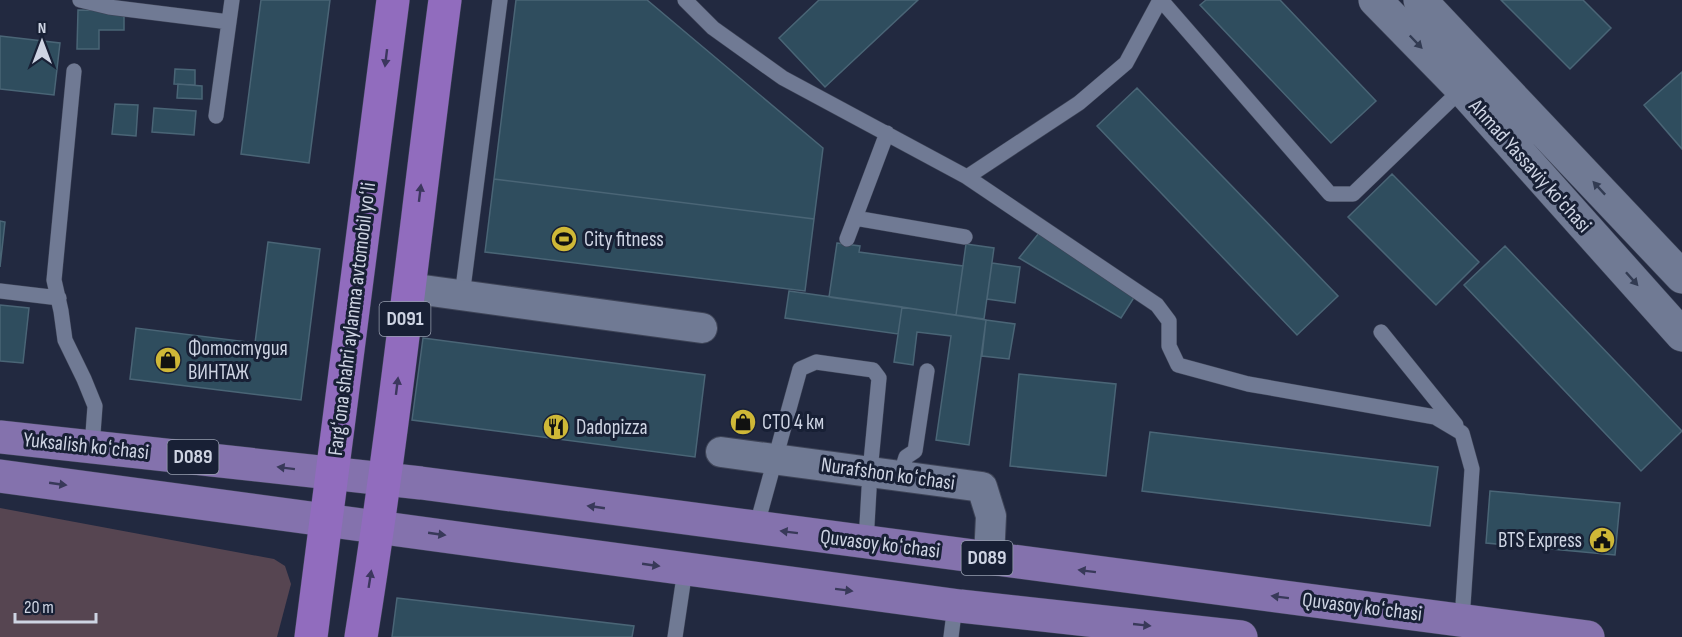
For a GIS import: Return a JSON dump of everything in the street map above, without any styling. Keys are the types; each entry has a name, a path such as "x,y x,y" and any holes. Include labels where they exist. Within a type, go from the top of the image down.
{"highway":[{"name":"Fargʻona shahri aylanma avtomobil yoʻli","path":"311,637 393,0"},
{"name":"D091","path":"361,637 386,479 445,0"}],"main road":[{"name":"Ahmad Yassaviy ko'chasi","path":"1375,0 1462,89 1682,335"},
{"name":"Ahmad Yassaviy ko'chasi","path":"1420,0 1682,277"},
{"path":"1602,246 1630,221"},
{"name":"Yuksalish koʻchasi","path":"0,436 386,479"},
{"name":"Quvasoy koʻchasi","path":"386,479 1588,637"},
{"name":"Yuksalish koʻchasi","path":"2,483 379,527"},
{"name":"D089","path":"379,527 955,605 1241,637"}],"street":[{"path":"409,288 702,328"},
{"name":"Nurafshon koʻchasi","path":"721,452 982,487 991,516 989,558"}],"lane":[{"path":"80,0 109,7 229,22"},
{"path":"216,116 232,0"},
{"path":"462,296 500,0"},
{"path":"685,0 713,28 783,78 967,177 1157,304 1169,321 1169,346 1178,365 1248,384 1435,417 1462,433"},
{"path":"967,177 1079,103 1126,63 1161,0 1330,194 1353,194 1462,89"},
{"path":"74,71 54,280 65,340 95,406 92,447"},
{"path":"847,239 886,133"},
{"path":"855,218 965,237"},
{"path":"0,291 59,298"},
{"path":"1381,332 1462,433 1472,469 1462,620"},
{"path":"756,528 800,369 816,362 873,370 879,378 866,542"},
{"path":"900,476 906,457 915,451 927,371"},
{"path":"675,637 685,570"},
{"path":"951,637 955,605"}],"shaded area":[{"path":"0,508 274,559 285,566 291,584 277,637 0,637"}],"building":[{"path":"261,0 330,0 309,163 241,154"},
{"path":"516,0 647,0 823,148 814,219 494,179"},
{"path":"819,0 918,0 825,87 779,38"},
{"path":"1206,0 1280,0 1376,101 1331,143 1200,5"},
{"path":"1501,0 1583,0 1611,28 1570,69"},
{"path":"78,10 124,11 124,30 99,30 99,49 77,49"},
{"path":"0,36 60,43 54,95 0,89"},
{"path":"175,69 195,70 195,85 174,84"},
{"path":"1682,72 1682,149 1644,105"},
{"path":"178,84 202,86 202,99 177,98"},
{"path":"1137,88 1338,296 1297,335 1097,126"},
{"path":"115,104 138,105 136,136 112,134"},
{"path":"154,108 196,111 194,135 152,132"},
{"path":"1392,174 1479,262 1436,305 1348,217"},
{"path":"494,179 814,219 805,291 485,252"},
{"path":"0,221 5,222 0,267"},
{"path":"1039,233 1135,296 1121,318 1019,258"},
{"path":"268,242 320,249 301,400 130,379 136,328 255,343"},
{"path":"837,243 860,246 859,252 963,266 956,315 829,297"},
{"path":"966,244 994,248 984,319 956,315"},
{"path":"1505,246 1682,431 1641,471 1464,285"},
{"path":"992,263 1020,267 1015,303 987,299"},
{"path":"789,291 902,307 898,334 785,318"},
{"path":"0,305 29,308 23,363 0,361"},
{"path":"902,307 986,320 969,445 936,440 951,336 917,332 913,365 894,362"},
{"path":"986,320 1015,324 1009,359 982,356"},
{"path":"423,338 705,375 695,457 412,420"},
{"path":"1019,374 1116,384 1106,476 1010,466"},
{"path":"1150,432 1438,467 1430,526 1142,491"},
{"path":"1490,491 1620,503 1615,555 1486,543"},
{"path":"397,598 634,626 632,637 392,637"}],"place":[{"name":"City fitness","path":"564,239"},
{"name":"Фотостудия ВИНТАЖ","path":"168,360"},
{"name":"СТО 4 км","path":"743,422"},
{"name":"Dadopizza","path":"556,427"},
{"name":"BTS Express","path":"1602,540"}]}
